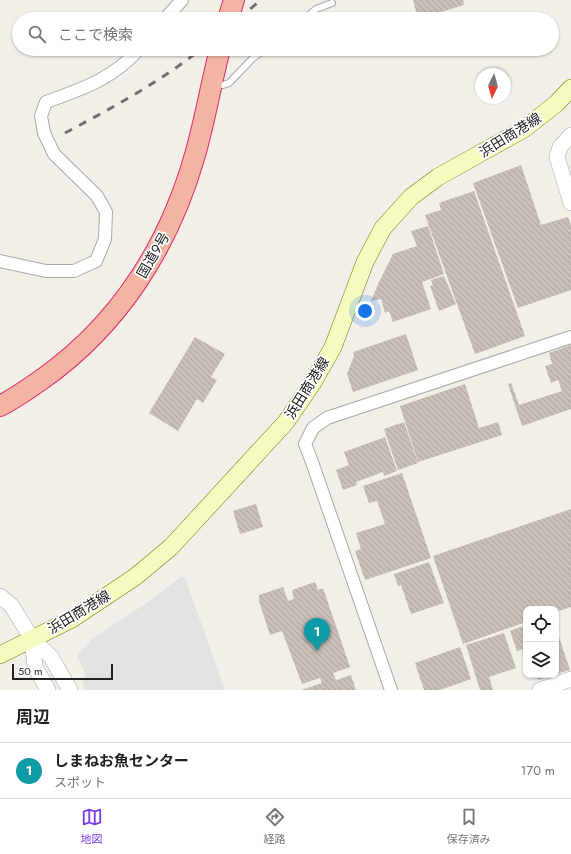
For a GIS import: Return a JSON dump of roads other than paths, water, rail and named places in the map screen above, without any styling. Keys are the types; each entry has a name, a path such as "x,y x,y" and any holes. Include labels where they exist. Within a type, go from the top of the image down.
{"highway":[{"name":"国道9号","path":"0,406 30,387 76,352 112,316 143,274 168,229 186,185 196,154 218,56"}],"main road":[{"name":"浜田商港線","path":"0,655 72,618 129,581 171,547 286,422 312,384 333,347 365,262 383,228 411,197 438,177 524,129 557,104 571,88"}],"street":[{"path":"171,12 182,0"},
{"path":"0,261 46,271 74,271 96,261 105,239 106,212 98,196 54,154 44,133 41,116 46,102 97,83 126,64 133,56"},
{"path":"571,135 560,147 557,157 571,203"},
{"path":"391,690 305,444 313,428 327,418 571,337"},
{"path":"0,596 11,605 32,639 51,657 70,690"},
{"path":"32,639 35,667 48,690"},
{"path":"540,690 571,679"}],"lane":[{"path":"312,12 316,9 332,3"},
{"path":"212,84 223,85 229,83 256,56"}],"railway":[{"path":"246,12 261,0"},
{"path":"65,133 118,104 169,73 192,56"}],"place":[{"name":"しまねお魚センター","path":"317,651"}]}
